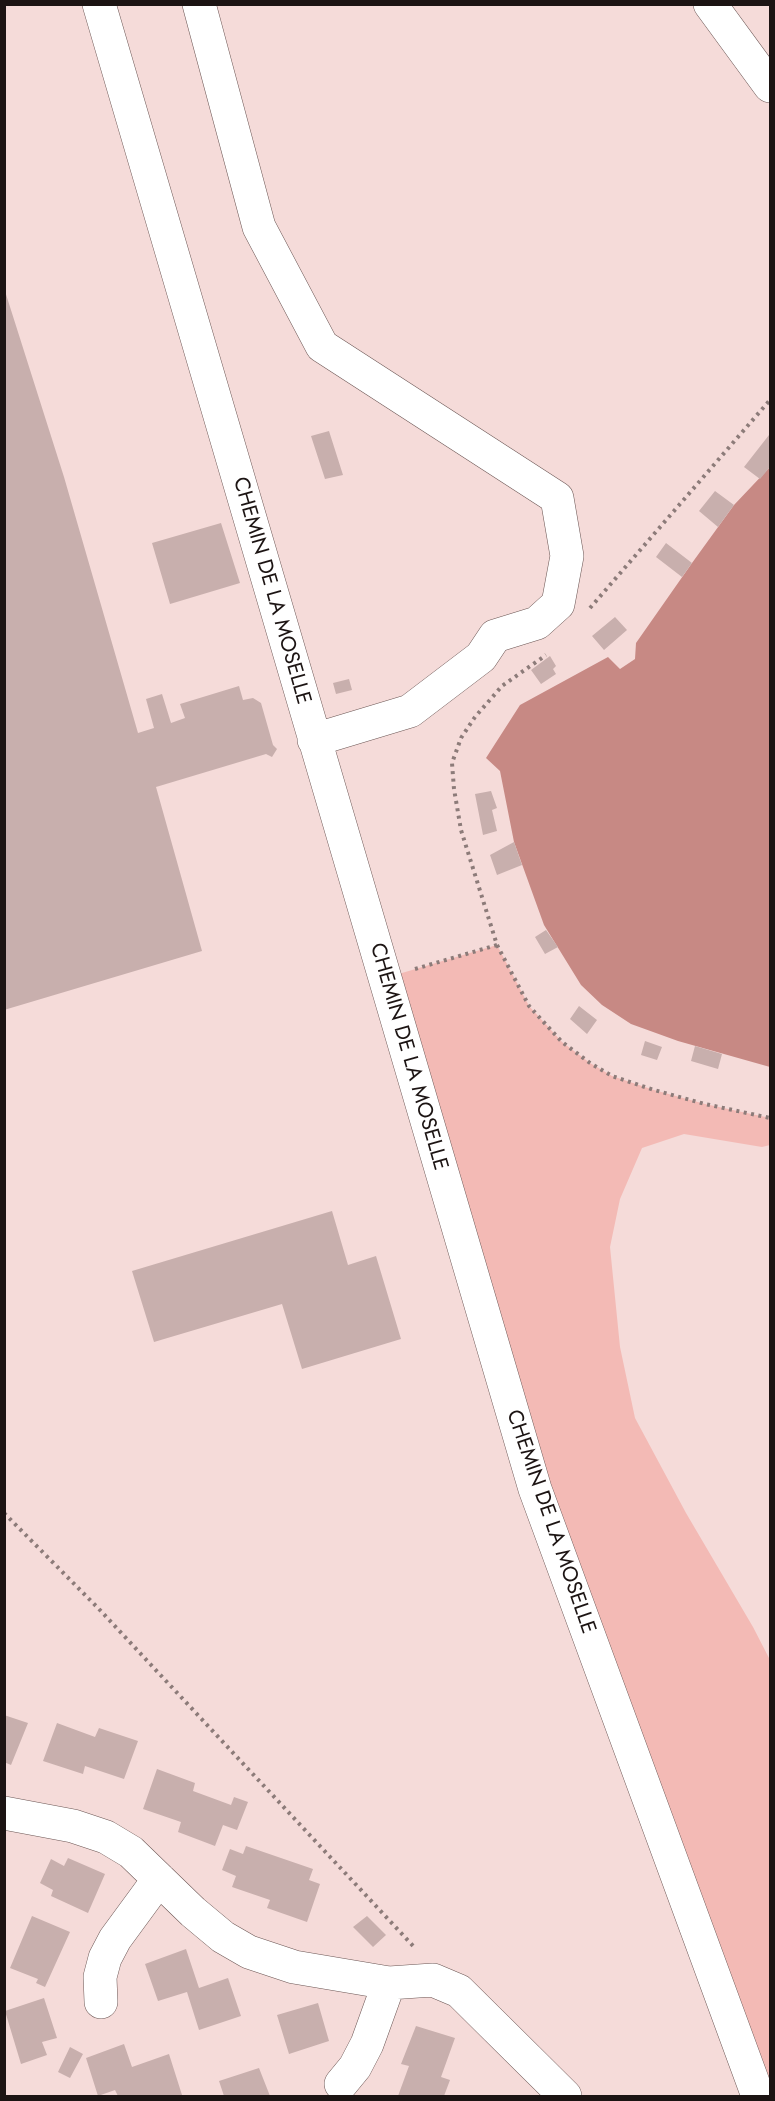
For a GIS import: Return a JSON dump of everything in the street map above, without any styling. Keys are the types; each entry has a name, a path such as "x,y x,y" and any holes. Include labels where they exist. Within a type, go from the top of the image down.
{"street":[{"name":"CHEMIN DE LA MOSELLE","path":"99,4 535,1490 758,2097"},
{"path":"199,4 260,226 322,346 556,498 567,556 558,604 537,623 495,636 481,657 410,711 314,740"},
{"path":"710,4 771,86"},
{"path":"4,1813 73,1826 106,1837 131,1852 193,1912 223,1937 249,1952 294,1967 389,1983 433,1980 459,1991 565,2097"},
{"path":"101,2002 100,1977 105,1958 115,1939 159,1880"},
{"path":"341,2084 355,2067 367,2044 389,1983"}],"path":[{"path":"588,610 771,400"},
{"path":"551,651 502,686 475,717 461,738 452,763 461,830 497,945 529,1006 562,1042 590,1063 612,1076 654,1090 771,1118"},
{"path":"385,978 497,945"},
{"path":"4,1513 106,1617 421,1953 433,1980"}],"shaded area":[{"path":"770,467 770,1067 678,1041 631,1024 602,1005 581,985 544,925 514,842 500,771 486,758 520,705 608,657 620,669 635,659 636,643 692,563 734,505"},
{"path":"497,945 529,1006 562,1042 590,1063 612,1076 654,1090 770,1118 770,1145 762,1147 684,1134 642,1148 620,1199 610,1247 620,1347 635,1418 770,1660 770,2096 535,1489 385,978"}],"building":[{"path":"4,288 64,477 138,733 154,728 146,699 162,694 171,723 185,718 180,704 239,686 243,700 253,698 261,703 273,745 277,749 272,757 266,754 156,787 202,951 4,1010"},
{"path":"329,431 343,475 325,479 311,436"},
{"path":"769,435 770,467 760,479 744,467"},
{"path":"715,491 734,505 718,527 699,511"},
{"path":"221,523 240,583 170,604 152,543"},
{"path":"666,543 692,563 682,577 656,557"},
{"path":"615,617 627,630 604,650 592,636"},
{"path":"550,656 556,666 553,669 556,674 541,684 531,670"},
{"path":"349,679 352,690 336,694 333,683"},
{"path":"491,791 497,808 492,810 497,831 483,835 475,794"},
{"path":"514,842 522,865 497,875 490,855"},
{"path":"546,930 558,947 545,954 535,937"},
{"path":"579,1006 597,1020 587,1034 570,1019"},
{"path":"645,1041 662,1047 657,1060 641,1055"},
{"path":"695,1046 722,1054 718,1069 691,1061"},
{"path":"332,1211 348,1265 376,1256 401,1339 302,1369 282,1304 154,1342 132,1271"},
{"path":"4,1715 28,1723 11,1765 4,1762"},
{"path":"57,1723 95,1737 99,1728 138,1741 124,1779 85,1766 83,1774 43,1761"},
{"path":"157,1769 195,1783 193,1791 231,1805 234,1797 248,1802 237,1830 223,1825 215,1846 178,1832 181,1822 143,1809"},
{"path":"246,1846 313,1869 309,1880 320,1884 307,1922 267,1908 270,1900 232,1887 236,1876 222,1870 230,1849 243,1854"},
{"path":"68,1858 105,1874 88,1913 51,1896 53,1890 40,1883 51,1859 64,1866"},
{"path":"32,1916 70,1932 45,1987 36,1983 38,1979 10,1968"},
{"path":"367,1916 386,1935 373,1947 353,1927"},
{"path":"186,1949 199,1988 228,1978 241,2016 199,2030 187,1992 158,2001 145,1964"},
{"path":"44,1998 57,2038 42,2042 47,2055 21,2064 5,2011"},
{"path":"318,2003 329,2041 289,2054 277,2015"},
{"path":"416,2026 455,2038 441,2077 450,2080 444,2096 398,2096 409,2066 401,2064"},
{"path":"124,2044 132,2067 169,2054 182,2095 118,2096 115,2090 98,2096 86,2058"},
{"path":"70,2047 83,2054 70,2078 58,2072"},
{"path":"259,2068 270,2096 224,2096 219,2081"}]}
